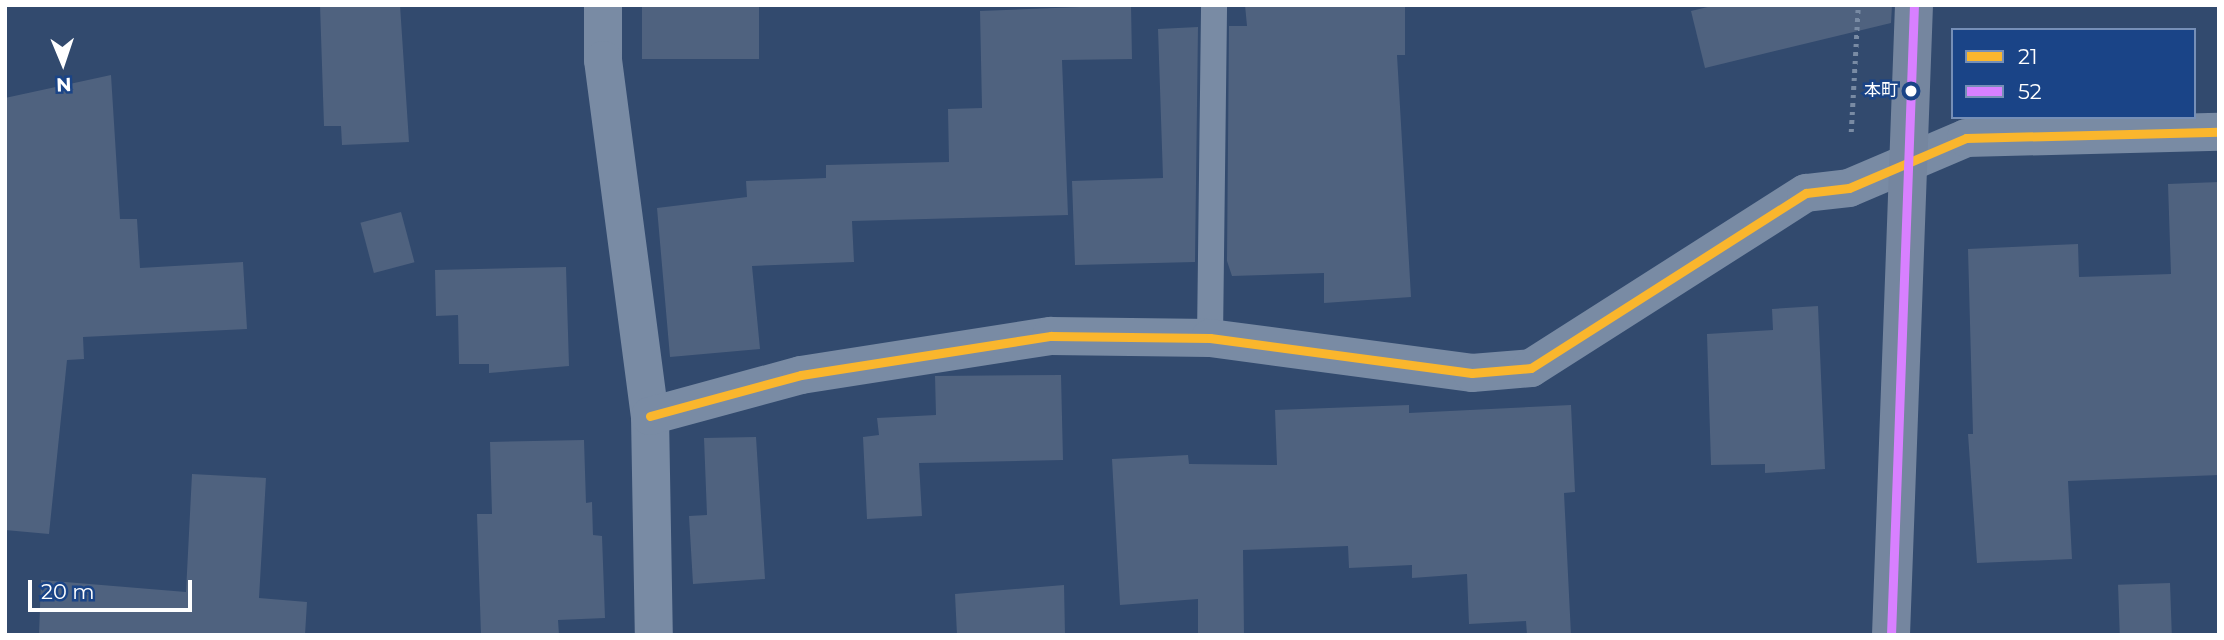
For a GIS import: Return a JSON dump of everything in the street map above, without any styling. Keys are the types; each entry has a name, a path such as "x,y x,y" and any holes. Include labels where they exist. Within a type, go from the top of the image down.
{"main road":[{"path":"1891,635 1914,5"}],"street":[{"path":"603,5 603,60 650,416 654,635"},
{"path":"650,416 801,375 1051,337 1209,338 1472,373 1531,368 1806,193 1849,188 1909,160 1966,138 2219,132"}],"lane":[{"path":"1209,338 1214,5"}],"path":[{"path":"1851,131 1858,5"}],"building":[{"path":"320,5 400,5 409,142 342,145 341,126 324,126"},
{"path":"642,5 759,5 759,59 642,59"},
{"path":"1131,5 1132,59 1062,60 1068,215 852,221 854,262 752,266 760,349 670,357 657,208 747,197 746,181 826,178 826,165 949,162 948,109 982,108 980,11"},
{"path":"1245,5 1405,5 1405,55 1397,55 1411,297 1324,303 1324,273 1232,276 1227,261 1229,26 1247,26"},
{"path":"1716,5 1892,5 1891,23 1705,68 1691,11"},
{"path":"1198,27 1195,262 1075,265 1072,181 1163,178 1158,29"},
{"path":"111,75 120,219 137,219 140,268 243,262 247,329 83,337 84,359 67,360 49,534 5,530 5,98"},
{"path":"2219,182 2219,475 2068,481 2072,559 1977,563 1968,434 1973,434 1968,249 2078,244 2079,277 2171,274 2168,184"},
{"path":"401,212 414,262 374,273 360,223"},
{"path":"566,267 569,366 489,373 489,364 459,364 458,315 436,316 435,270"},
{"path":"1818,306 1825,469 1765,473 1765,464 1711,465 1707,334 1773,330 1772,309"},
{"path":"1061,375 1063,460 919,463 922,516 867,519 863,437 879,435 877,418 936,415 935,376"},
{"path":"1409,405 1409,413 1571,405 1575,492 1564,493 1571,635 1527,635 1526,621 1469,624 1467,574 1412,578 1412,565 1349,568 1348,546 1243,550 1244,635 1198,635 1198,599 1120,605 1112,459 1188,455 1189,464 1277,465 1275,410"},
{"path":"756,437 765,579 693,584 689,516 707,515 704,438"},
{"path":"584,440 586,503 592,502 593,535 602,536 605,618 558,620 559,635 481,635 477,514 492,514 490,442"},
{"path":"192,474 266,478 259,598 307,602 305,635 39,635 41,580 186,592"},
{"path":"2170,583 2172,635 2120,635 2118,585"},
{"path":"1064,585 1065,635 957,635 955,594"}],"transit line":[{"name":"52","path":"1891,635 1914,5"},
{"name":"21","path":"650,416 801,375 1051,336 1210,338 1472,373 1531,368 1806,193 1849,188 1966,138 2219,132"}],"place":[{"name":"本町","path":"1911,91"}]}
